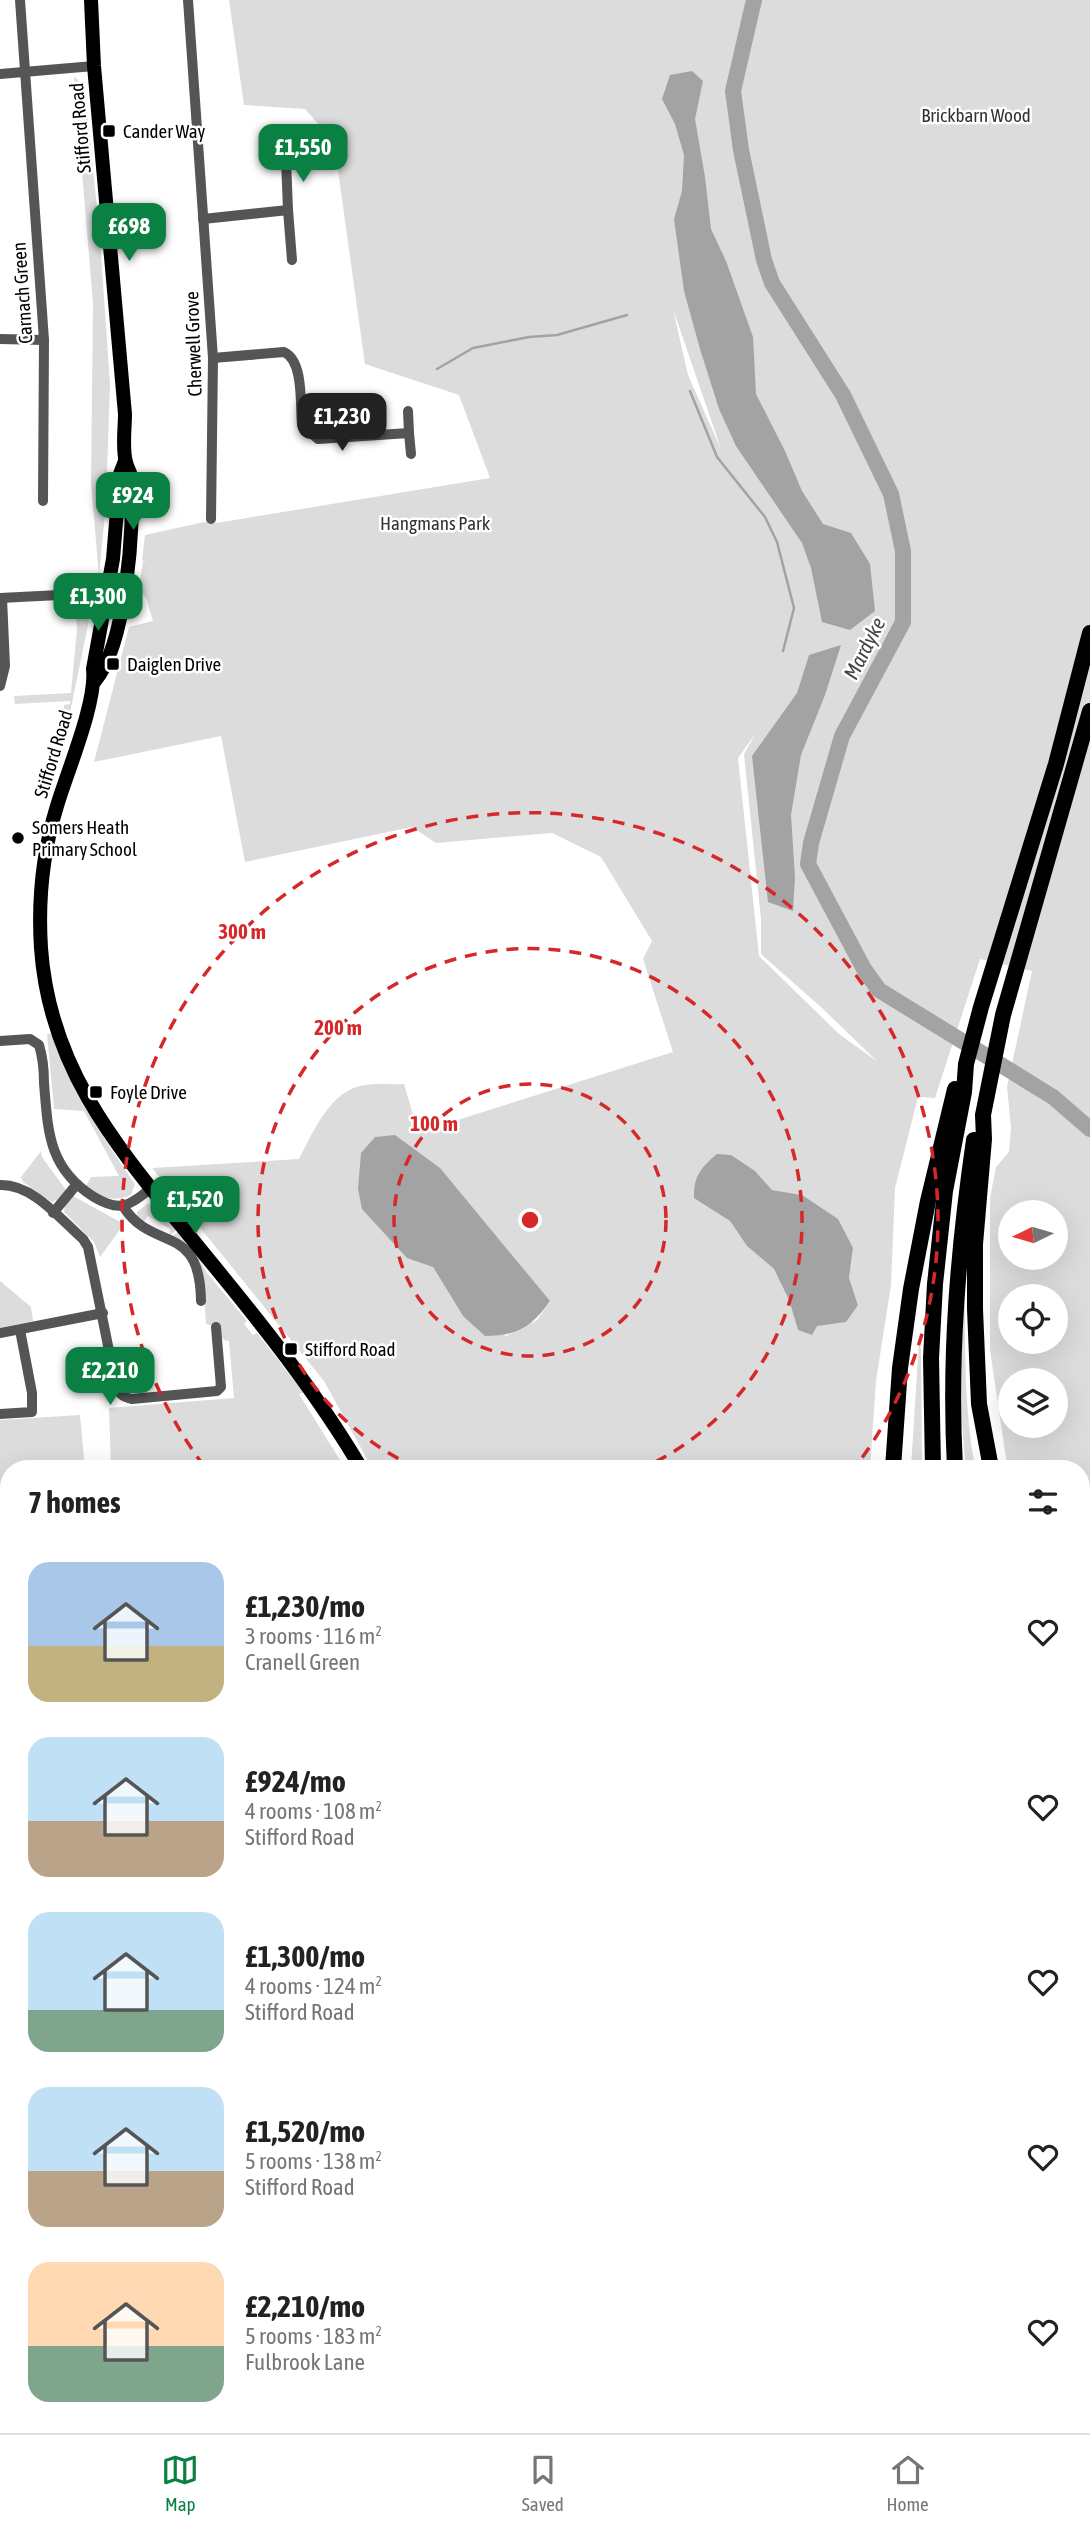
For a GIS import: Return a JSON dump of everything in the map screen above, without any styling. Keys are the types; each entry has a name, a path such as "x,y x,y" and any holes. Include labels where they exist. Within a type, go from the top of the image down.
{"highway":[{"path":"933,1460 931,1382 935,1284 954,1091 966,1064 1056,764 1090,633"},
{"path":"955,1460 952,1393 954,1303 983,1115 996,1046 1016,970 1090,710"},
{"path":"904,1460 917,1268 928,1200 950,1129"},
{"path":"979,1138 975,1309 979,1404 990,1460"},
{"path":"894,1460 900,1368 911,1289 917,1268"}],"main road":[{"name":"Stifford Road","path":"91,0 94,66 125,414 125,461 120,474 113,559 93,669 95,681 56,807 45,856 41,907 43,966 55,1022 78,1083 109,1134 305,1382 356,1460"},
{"name":"Stifford Road","path":"95,681 104,671 120,619 131,513 131,474 125,461"}],"street":[{"name":"Carnach Green","path":"20,0 44,340 43,501"},
{"name":"Cherwell Grove","path":"188,0 213,358 211,519"},
{"path":"0,74 94,66"},
{"path":"286,160 292,260"},
{"path":"203,219 288,210"},
{"path":"0,339 44,340"},
{"path":"213,358 284,352 291,356 297,365 302,425 318,439 409,433"},
{"path":"408,411 411,454"},
{"path":"0,686 5,666 1,598 107,594 123,596"},
{"path":"0,1041 21,1039 39,1045 51,1146 61,1166 77,1184 111,1206 131,1203 151,1188"},
{"path":"53,1213 77,1184"},
{"path":"0,1185 18,1187 53,1213 83,1239 88,1247 119,1394 132,1399 217,1391 221,1387 216,1327"},
{"path":"123,1206 133,1220 189,1252 197,1268 201,1301"},
{"path":"0,1333 103,1313"},
{"path":"0,1414 32,1412 32,1393 20,1330"}],"green space":[{"path":"229,0 1090,0 1090,1460 1006,1460 1003,1438 1068,1438 1068,1368 998,1368 998,1404 990,1350 990,1198 996,1167 1009,1152 1011,1127 1007,1087 1032,971 980,959 935,1098 918,1097 895,1188 891,1285 876,1381 871,1460 368,1460 324,1381 152,1168 299,1159 324,1113 342,1094 365,1085 404,1084 417,1128 432,1128 673,1052 643,959 652,941 601,857 552,833 436,843 412,827 245,862 221,736 94,762 129,627 153,621 146,598 138,589 143,562 146,560 142,561 145,535 204,522 216,523 490,478 459,395 365,364 334,142 305,109 244,105","holes":["673,309 720,447 688,375","756,733 744,754 761,919 761,954 878,1062 839,1034 759,956 738,758","755,1171 772,1190 802,1195 853,1248 849,1278 858,1305 817,1326 798,1330 789,1300 774,1269 747,1246 730,1221 708,1205","433,1267 550,1302 537,1320 506,1336 463,1316"]},
{"path":"74,76 85,88 100,239 110,384 106,503 99,576 91,483 93,303"},
{"path":"75,607 86,613 89,620 65,737 64,705 70,704 70,701 15,704 14,696 71,693 77,629"},
{"path":"53,1033 88,1111 135,1184 131,1195 118,1199 107,1198 86,1186 91,1177 119,1176 84,1111 54,1109 47,1034"},
{"path":"41,1151 42,1157 66,1190 52,1202 23,1182 21,1177"},
{"path":"73,1196 124,1224 100,1257 94,1242 64,1212 65,1205"},
{"path":"147,1204 157,1205 178,1229 169,1236 170,1229 148,1216 144,1222 137,1216 137,1212"},
{"path":"179,1231 207,1273 247,1321 244,1324 253,1335 257,1333 304,1393 299,1394 340,1460 111,1460 109,1408 234,1398 229,1341 220,1336 219,1327 206,1324 204,1294 197,1261 171,1237"},
{"path":"0,1281 31,1307 33,1321 0,1328"},
{"path":"965,1288 967,1401 974,1460 965,1460 962,1423"},
{"path":"919,1341 922,1460 912,1460"},
{"path":"80,1415 84,1460 0,1460 0,1420"}],"shaded area":[{"path":"692,71 703,81 695,119 711,229 726,261 753,337 756,394 802,491 823,524 851,533 870,564 875,611 850,630 822,622 811,568 802,543 736,446 719,409 700,349 684,291 674,219 682,191 684,155 675,124 662,99 670,75"},
{"path":"841,645 801,755 791,815 795,878 793,911 768,902 752,756 797,693 809,655"},
{"path":"395,1135 440,1168 550,1301 530,1324 515,1332 485,1336 463,1316 433,1267 407,1258 362,1209 358,1189 361,1153 375,1137"},
{"path":"717,1154 731,1155 755,1171 772,1190 802,1195 838,1219 853,1248 849,1278 858,1305 846,1322 817,1326 812,1335 798,1330 789,1300 774,1269 747,1246 730,1221 694,1198 699,1173"}],"waterway":[{"name":"Mardyke","path":"754,0 733,91 741,150 764,260 772,283 843,395 891,494 903,551 903,622 842,736 811,843 808,864 864,969 879,990 1053,1097 1090,1129"},
{"path":"437,369 473,348 529,337 557,335 627,315"},
{"path":"690,391 717,457 765,517 777,542 794,608 783,651"}],"place":[{"name":"Cander Way","path":"109,131"},
{"name":"Daiglen Drive","path":"113,664"},
{"name":"Somers Heath Primary School","path":"18,838"},
{"name":"Foyle Drive","path":"96,1092"},
{"name":"Stifford Road","path":"291,1349"}],"park label":[{"name":"Brickbarn Wood","path":"976,115"},
{"name":"Hangmans Park","path":"435,523"}]}
